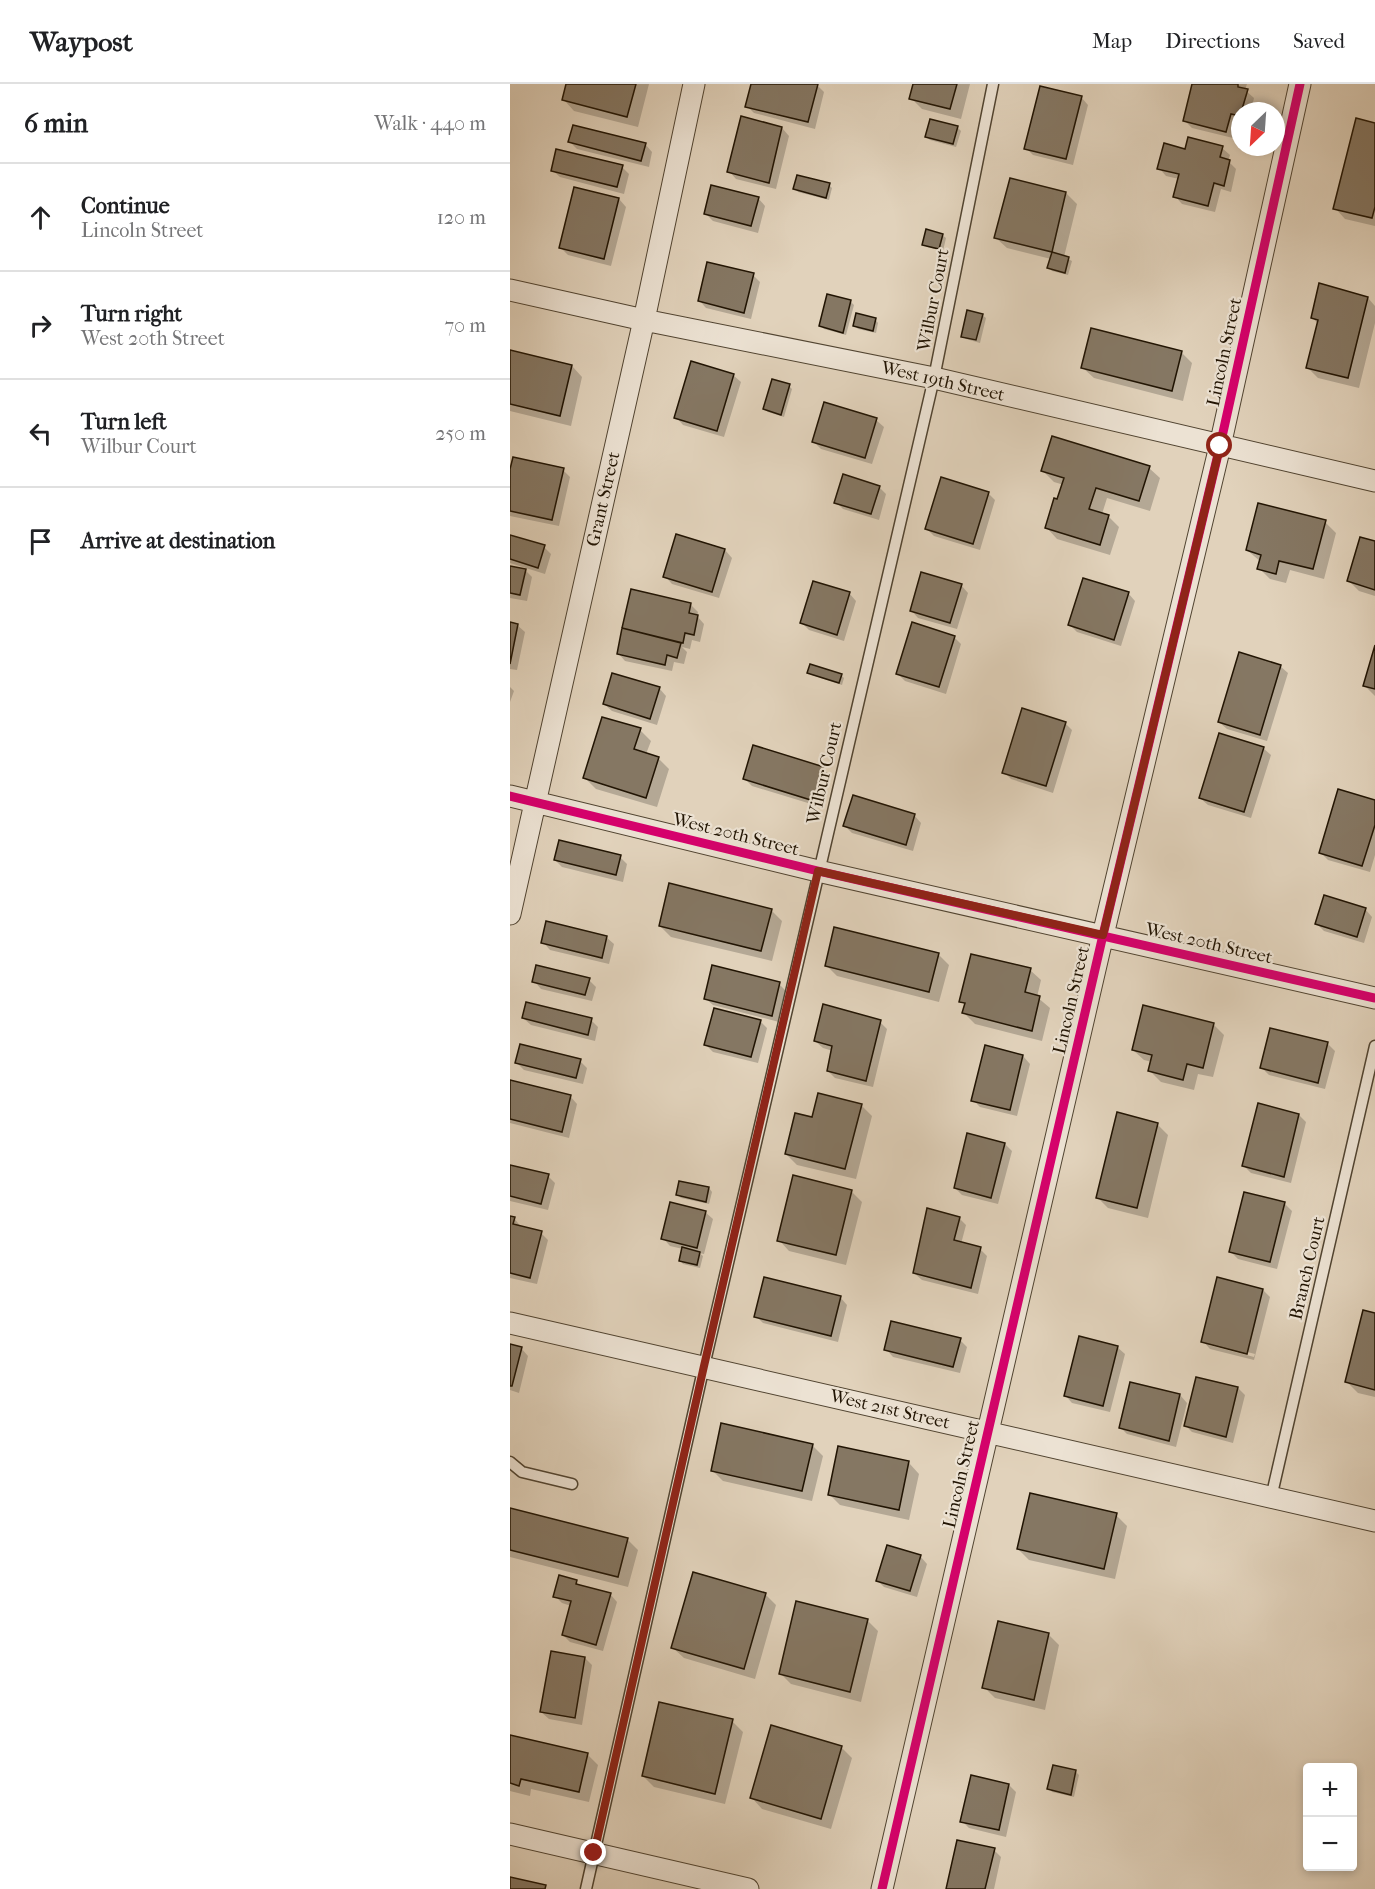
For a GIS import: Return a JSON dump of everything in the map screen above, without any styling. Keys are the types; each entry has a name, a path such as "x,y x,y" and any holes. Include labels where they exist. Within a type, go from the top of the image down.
{"street":[{"name":"Grant Street","path":"510,914 644,320 694,84"},
{"name":"Lincoln Street","path":"882,1889 1103,935 1220,446 1300,84"},
{"name":"West 19th Street","path":"510,290 644,320 934,378 1375,482"},
{"name":"West 20th Street","path":"510,796 818,871 1375,998"},
{"name":"West 21st Street","path":"510,1323 1375,1521"},
{"path":"510,1834 748,1889"}],"lane":[{"name":"Wilbur Court","path":"586,1889 818,871 934,378 993,84"},
{"name":"Branch Court","path":"1271,1498 1375,1046"},
{"path":"510,1462 522,1472 572,1484"}],"building":[{"path":"566,84 636,84 627,117 562,100"},
{"path":"751,84 818,84 808,122 745,107"},
{"path":"913,84 957,84 950,109 909,99"},
{"path":"1192,84 1238,84 1238,87 1248,89 1244,102 1231,102 1231,114 1226,132 1183,121"},
{"path":"1040,86 1082,96 1066,159 1024,149"},
{"path":"741,116 782,127 769,183 727,172"},
{"path":"1356,118 1375,123 1375,207 1372,218 1333,209"},
{"path":"930,119 958,126 953,144 925,137"},
{"path":"573,125 646,143 641,161 568,142"},
{"path":"1188,137 1223,146 1220,157 1230,160 1224,186 1214,183 1208,206 1173,197 1179,174 1157,169 1164,143 1185,149"},
{"path":"556,149 623,165 617,187 551,171"},
{"path":"797,175 830,183 826,198 793,189"},
{"path":"1010,178 1066,192 1052,252 994,238"},
{"path":"711,185 759,197 751,226 704,214"},
{"path":"574,187 619,198 604,259 559,248"},
{"path":"926,229 943,234 939,249 922,245"},
{"path":"1052,252 1069,257 1065,273 1047,268"},
{"path":"707,262 754,273 744,313 698,301"},
{"path":"1319,283 1368,297 1348,378 1306,368 1318,320 1311,318"},
{"path":"827,294 851,300 843,333 819,326"},
{"path":"967,310 983,314 976,340 961,337"},
{"path":"856,313 876,318 873,331 853,326"},
{"path":"1091,328 1182,351 1172,391 1081,368"},
{"path":"510,350 572,365 560,416 510,404"},
{"path":"691,361 734,374 717,431 674,418"},
{"path":"772,379 790,384 781,415 763,409"},
{"path":"824,402 877,418 865,458 812,442"},
{"path":"1052,436 1150,466 1139,501 1096,488 1089,509 1109,515 1100,545 1045,528 1054,498 1057,499 1064,478 1041,471"},
{"path":"513,457 564,468 552,520 510,511 510,469"},
{"path":"843,474 880,486 871,514 834,503"},
{"path":"941,477 989,492 973,544 925,529"},
{"path":"1258,503 1326,520 1313,569 1279,561 1276,574 1257,569 1261,555 1246,550"},
{"path":"676,534 725,549 712,592 663,577"},
{"path":"510,535 545,545 538,568 510,559"},
{"path":"1360,537 1375,541 1375,590 1347,581"},
{"path":"510,566 526,569 520,595 510,593"},
{"path":"921,572 962,584 950,623 910,611"},
{"path":"1083,578 1129,592 1114,640 1068,625"},
{"path":"813,581 850,592 837,635 800,623"},
{"path":"631,589 691,603 689,613 698,615 694,635 685,633 683,643 622,628"},
{"path":"510,622 518,624 510,664"},
{"path":"912,622 955,636 939,687 896,674"},
{"path":"622,628 681,643 677,658 667,655 665,665 617,654"},
{"path":"1375,645 1375,689 1363,686"},
{"path":"1239,652 1281,665 1260,735 1218,722"},
{"path":"810,664 842,674 839,683 807,673"},
{"path":"612,673 660,687 650,719 603,704"},
{"path":"1022,708 1066,722 1046,786 1002,773"},
{"path":"602,717 641,728 634,749 659,757 646,798 583,778"},
{"path":"1219,733 1264,747 1244,812 1199,798"},
{"path":"753,745 824,767 814,801 743,779"},
{"path":"1338,789 1375,800 1375,825 1362,866 1319,853"},
{"path":"853,795 915,814 906,845 843,826"},
{"path":"559,840 621,855 616,875 554,860"},
{"path":"669,883 772,909 761,951 659,926"},
{"path":"1324,895 1366,908 1357,937 1315,924"},
{"path":"546,921 607,936 602,958 541,943"},
{"path":"834,927 939,953 929,992 825,966"},
{"path":"971,954 1031,968 1025,992 1040,996 1032,1031 962,1013 965,1003 959,1002"},
{"path":"536,965 590,978 585,995 532,982"},
{"path":"712,965 780,982 772,1016 704,999"},
{"path":"526,1002 592,1018 588,1035 522,1018"},
{"path":"823,1004 881,1020 866,1081 827,1071 832,1046 814,1041"},
{"path":"1143,1005 1214,1023 1203,1068 1187,1064 1183,1080 1148,1071 1152,1055 1132,1050"},
{"path":"714,1008 761,1020 751,1057 704,1045"},
{"path":"1270,1028 1328,1042 1318,1083 1260,1068"},
{"path":"520,1044 581,1059 576,1078 515,1063"},
{"path":"985,1045 1023,1055 1010,1110 971,1101"},
{"path":"510,1080 571,1095 562,1132 510,1119"},
{"path":"818,1093 862,1104 845,1169 785,1154 795,1113 812,1117"},
{"path":"1258,1103 1299,1114 1284,1177 1242,1166"},
{"path":"1117,1112 1158,1123 1137,1208 1096,1198"},
{"path":"967,1133 1005,1143 991,1198 954,1188"},
{"path":"510,1165 549,1174 541,1204 510,1196"},
{"path":"793,1175 852,1190 836,1255 777,1241"},
{"path":"679,1181 709,1187 706,1202 676,1195"},
{"path":"1244,1192 1285,1202 1270,1262 1229,1252"},
{"path":"670,1202 706,1211 697,1248 661,1239"},
{"path":"927,1208 960,1217 954,1240 981,1247 971,1288 913,1273"},
{"path":"510,1216 515,1217 513,1224 542,1231 530,1278 510,1273"},
{"path":"682,1247 700,1252 697,1265 679,1261"},
{"path":"764,1277 841,1296 831,1336 754,1317"},
{"path":"1217,1277 1263,1289 1247,1354 1201,1342"},
{"path":"1363,1310 1375,1313 1375,1390 1345,1382"},
{"path":"891,1321 961,1338 953,1367 884,1350"},
{"path":"1079,1336 1118,1346 1103,1406 1064,1396"},
{"path":"510,1344 522,1347 512,1386 510,1386"},
{"path":"1196,1377 1238,1387 1226,1437 1184,1426"},
{"path":"1130,1382 1180,1394 1169,1441 1119,1428"},
{"path":"721,1423 813,1444 802,1491 711,1471"},
{"path":"838,1446 909,1461 899,1510 828,1495"},
{"path":"1030,1493 1117,1513 1104,1569 1017,1549"},
{"path":"510,1508 628,1538 618,1577 510,1550"},
{"path":"887,1545 921,1555 910,1591 876,1581"},
{"path":"693,1572 766,1593 744,1669 671,1648"},
{"path":"559,1575 577,1580 576,1584 611,1593 596,1645 562,1635 571,1601 553,1597"},
{"path":"796,1601 868,1619 850,1692 779,1674"},
{"path":"998,1621 1049,1633 1034,1700 982,1688"},
{"path":"551,1651 585,1657 575,1718 540,1712"},
{"path":"659,1702 733,1719 715,1794 642,1776"},
{"path":"771,1725 842,1746 821,1819 750,1798"},
{"path":"510,1735 588,1753 579,1792 521,1779 519,1786 510,1783"},
{"path":"1053,1765 1076,1770 1071,1795 1047,1789"},
{"path":"971,1775 1009,1784 999,1830 960,1822"},
{"path":"957,1840 995,1848 985,1889 946,1889"},
{"path":"510,1877 546,1885 545,1889 510,1889"}],"cycle path":[{"path":"882,1889 1103,935 1220,446 1300,84"},
{"path":"510,796 818,871 1375,998"}],"route":[{"path":"594,1853 818,871 1103,935 1220,446"}]}
